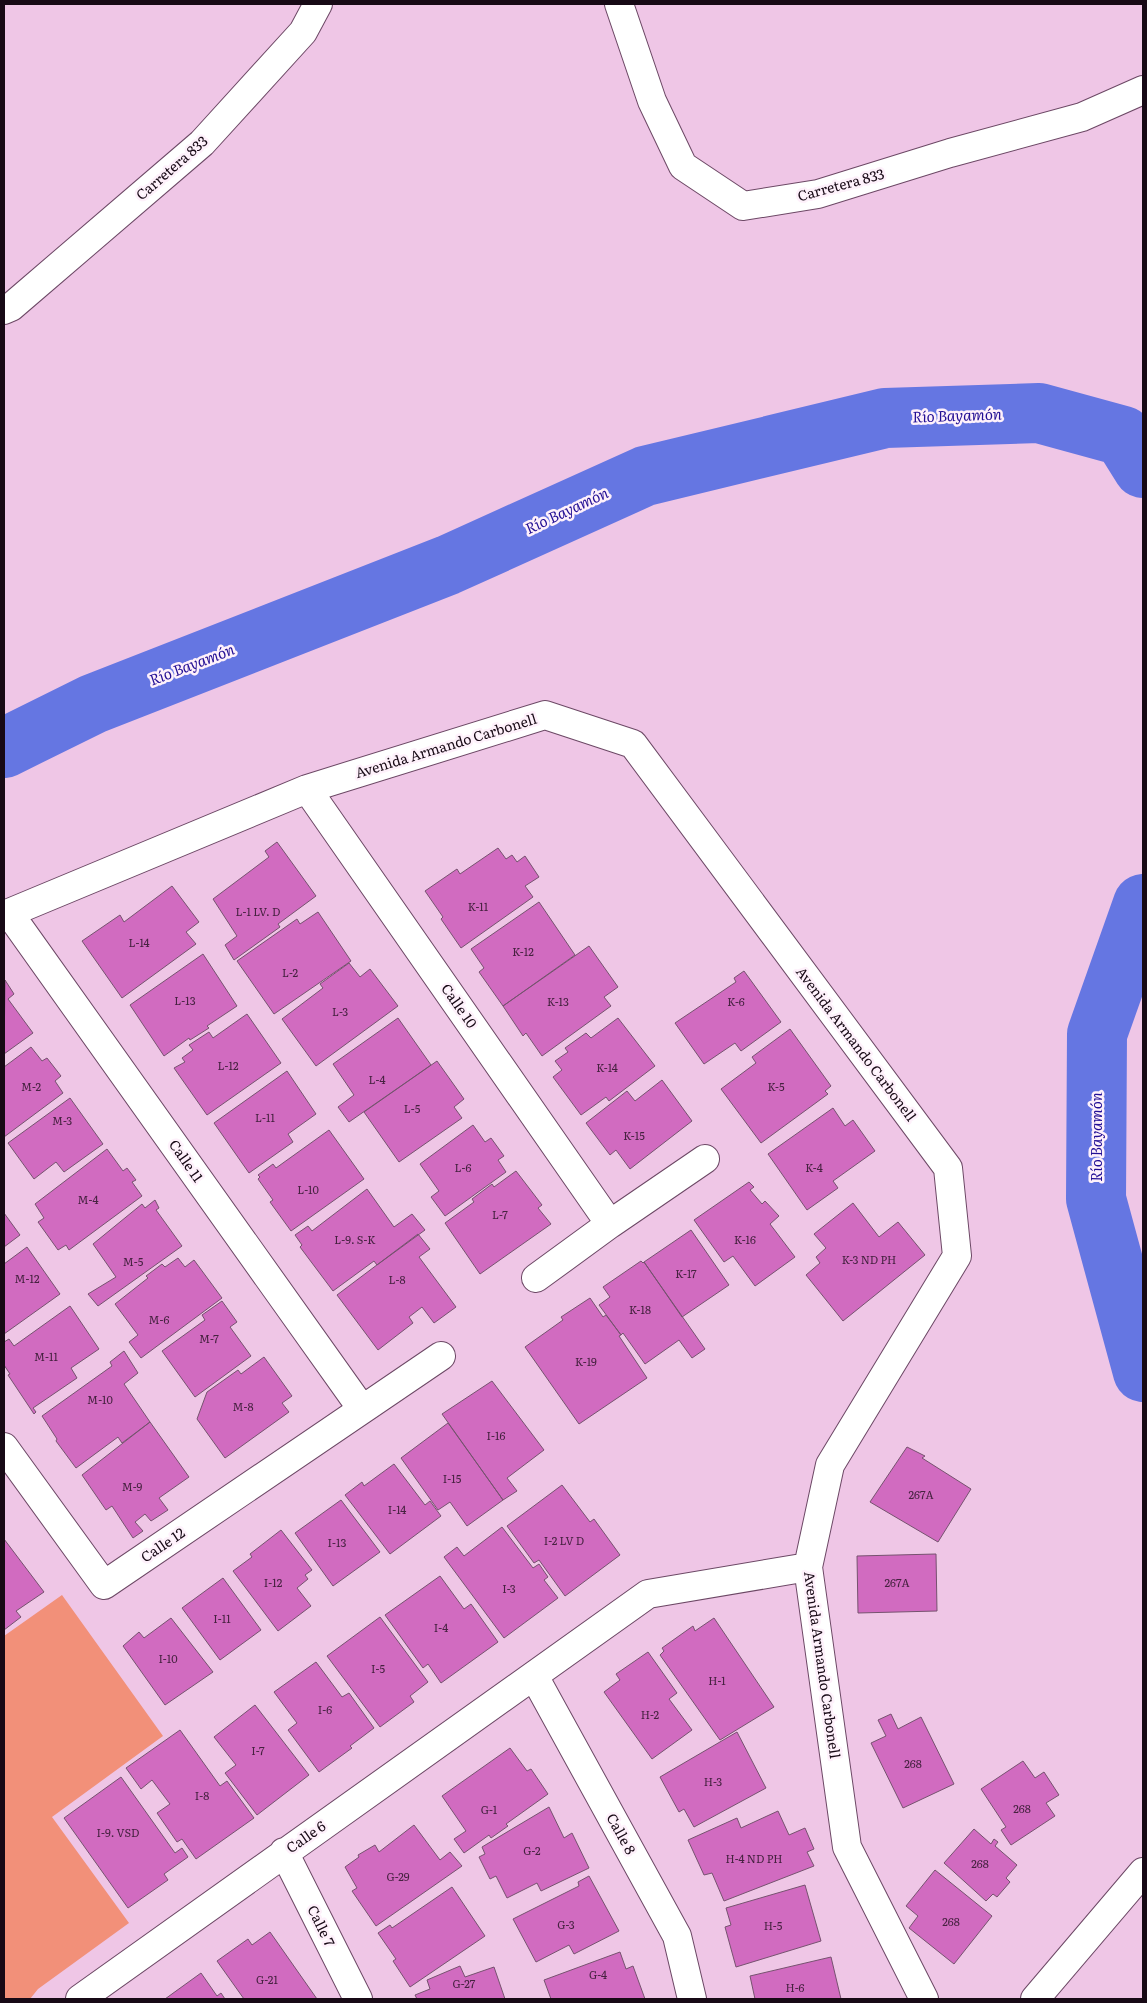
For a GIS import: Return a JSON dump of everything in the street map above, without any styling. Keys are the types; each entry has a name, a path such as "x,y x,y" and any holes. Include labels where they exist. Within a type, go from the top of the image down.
{"street":[{"name":"Carretera 833","path":"4,310 11,307 202,143 303,32 318,4"},
{"name":"Carretera 833","path":"619,4 652,101 683,166 743,206 818,194 950,152 1082,117 1143,90"},
{"name":"Avenida Armando Carbonell","path":"6,915 307,789 545,715 633,744 948,1168 957,1256 830,1465 808,1567 847,1847 924,1999"},
{"name":"Calle 10","path":"307,789 610,1224"},
{"name":"Calle 11","path":"6,915 362,1409"},
{"path":"536,1278 610,1224 705,1160"},
{"path":"362,1409 441,1356"},
{"name":"Calle 12","path":"4,1447 104,1585 362,1409"},
{"name":"Calle 6","path":"80,1999 648,1594 808,1567"},
{"name":"Calle 8","path":"534,1676 677,1936 692,1999"},
{"name":"Calle 7","path":"284,1852 358,1999"},
{"path":"1035,1999 1143,1872"}],"shaded area":[{"path":"62,1595 163,1736 52,1817 129,1923 38,1989 30,1999 4,1999 4,1636"}],"building":[{"path":"277,842 316,896 278,924 280,927 234,960 225,945 237,936 213,899 269,857 265,851"},
{"path":"498,848 506,859 512,855 517,862 525,856 539,877 525,886 533,897 461,948 425,891 457,869 460,874"},
{"path":"172,886 199,922 186,932 196,944 122,998 82,941 120,915 124,922"},
{"path":"539,902 575,955 503,1006 479,972 484,968 471,949"},
{"path":"318,912 351,961 274,1014 237,961 297,919 300,924"},
{"path":"589,946 618,987 604,997 611,1006 542,1056 526,1033 523,1036 503,1006"},
{"path":"203,954 237,1006 207,1026 209,1028 190,1040 189,1038 164,1056 130,1005"},
{"path":"349,963 360,977 370,969 398,1006 316,1066 282,1019 323,988 320,984"},
{"path":"744,971 781,1022 741,1051 735,1043 704,1064 675,1023 736,982 734,978"},
{"path":"5,980 14,994 8,999 33,1033 4,1054"},
{"path":"247,1014 281,1063 207,1115 174,1068 185,1062 182,1058 193,1050 189,1045 209,1032 213,1038"},
{"path":"398,1018 431,1065 349,1122 338,1107 354,1095 333,1064"},
{"path":"618,1018 655,1066 609,1101 606,1097 581,1115 553,1077 562,1070 555,1061 568,1052 565,1048 586,1033 591,1038"},
{"path":"790,1029 831,1086 825,1091 828,1094 761,1143 721,1089 756,1063 752,1057"},
{"path":"31,1047 42,1061 47,1058 61,1076 55,1081 63,1093 4,1137 4,1067"},
{"path":"437,1061 464,1099 454,1107 462,1118 399,1162 364,1112"},
{"path":"287,1071 316,1114 288,1134 293,1142 249,1173 214,1123"},
{"path":"662,1080 692,1121 630,1169 616,1150 610,1155 586,1123 627,1091 635,1101"},
{"path":"70,1098 103,1144 64,1172 56,1162 34,1179 8,1143"},
{"path":"833,1108 845,1126 853,1120 875,1151 833,1181 838,1188 807,1210 768,1154"},
{"path":"473,1125 485,1142 491,1138 504,1156 498,1160 506,1172 445,1216 431,1197 439,1191 420,1164"},
{"path":"329,1130 364,1179 291,1231 270,1202 273,1200 258,1179 260,1177 258,1175 273,1164 276,1168"},
{"path":"107,1149 123,1171 127,1168 136,1180 132,1182 142,1196 69,1250 66,1245 58,1250 38,1222 44,1218 35,1204"},
{"path":"516,1171 542,1205 538,1208 551,1224 480,1274 445,1223 474,1202 472,1199 492,1184 494,1187"},
{"path":"749,1182 754,1187 750,1190 762,1204 765,1201 779,1216 770,1224 795,1257 755,1286 733,1256 724,1262 694,1220"},
{"path":"367,1189 394,1227 412,1214 425,1230 377,1265 374,1261 333,1291 300,1247 302,1245 295,1235 308,1226 312,1231"},
{"path":"155,1200 159,1208 156,1210 182,1246 98,1306 88,1294 116,1277 93,1244 142,1204 145,1208"},
{"path":"853,1203 879,1237 898,1222 925,1255 843,1321 806,1275 820,1263 816,1257 826,1248 814,1234"},
{"path":"4,1213 20,1235 4,1247"},
{"path":"691,1230 729,1285 682,1317 644,1262"},
{"path":"418,1234 430,1249 419,1257 456,1307 434,1323 422,1307 409,1317 413,1323 378,1350 337,1295"},
{"path":"27,1247 60,1294 4,1334 4,1264"},
{"path":"178,1258 185,1267 194,1260 222,1298 141,1358 129,1342 138,1335 115,1304 148,1278 146,1276 162,1264 165,1267"},
{"path":"641,1261 644,1262 705,1349 692,1358 679,1340 645,1364 623,1333 621,1335 599,1305 610,1297 603,1287"},
{"path":"590,1298 603,1317 606,1315 621,1335 619,1336 647,1378 579,1424 525,1347 563,1320 561,1317"},
{"path":"222,1301 237,1322 230,1327 251,1356 195,1397 162,1351 205,1320 202,1315"},
{"path":"70,1306 99,1349 71,1368 77,1378 33,1408 36,1412 34,1414 8,1375 10,1374 4,1365 4,1342 9,1339 14,1346"},
{"path":"124,1351 138,1373 124,1384 150,1422 122,1443 118,1437 76,1468 56,1441 57,1439 42,1416 112,1366 110,1362"},
{"path":"264,1357 292,1396 282,1403 289,1412 225,1458 197,1419 207,1392 238,1370 241,1374"},
{"path":"492,1381 544,1450 507,1478 517,1491 503,1500 442,1414"},
{"path":"150,1422 189,1477 159,1498 168,1510 151,1521 145,1514 135,1522 143,1531 133,1538 112,1506 106,1510 82,1475"},
{"path":"448,1423 503,1500 467,1526 450,1502 438,1510 401,1458"},
{"path":"907,1447 925,1456 922,1458 971,1489 938,1542 870,1502"},
{"path":"394,1464 425,1505 430,1501 441,1516 390,1554 345,1495 362,1482 364,1486"},
{"path":"562,1485 590,1522 594,1519 620,1555 565,1596 539,1560 534,1563 507,1526"},
{"path":"341,1500 380,1552 333,1586 295,1533"},
{"path":"502,1527 533,1568 539,1564 548,1577 544,1580 558,1598 504,1638 444,1557 457,1547 464,1556"},
{"path":"281,1530 312,1570 305,1575 308,1579 297,1588 311,1606 278,1631 233,1571 252,1557 250,1554"},
{"path":"4,1539 44,1592 16,1611 21,1617 4,1630"},
{"path":"936,1554 937,1611 858,1613 857,1556"},
{"path":"440,1576 464,1609 471,1604 498,1642 441,1683 428,1664 423,1668 385,1615"},
{"path":"223,1578 261,1630 220,1660 182,1608"},
{"path":"380,1617 428,1682 410,1696 414,1702 380,1727 327,1656"},
{"path":"171,1618 213,1672 165,1705 123,1646 139,1632 144,1638"},
{"path":"714,1618 774,1707 720,1740 660,1655 664,1651 662,1648 693,1626 695,1631"},
{"path":"648,1652 677,1693 669,1699 692,1730 652,1759 604,1692 620,1680 616,1674"},
{"path":"316,1662 342,1697 349,1693 374,1728 350,1746 352,1748 319,1772 288,1730 297,1723 274,1692"},
{"path":"255,1705 309,1775 257,1815 225,1773 236,1765 214,1737"},
{"path":"891,1714 898,1729 921,1717 954,1784 903,1808 871,1743 886,1736 878,1720"},
{"path":"180,1730 220,1786 227,1781 254,1818 196,1859 182,1839 177,1842 157,1813 170,1804 152,1780 141,1789 126,1768"},
{"path":"737,1732 766,1788 694,1827 684,1809 679,1812 660,1777"},
{"path":"510,1748 527,1771 531,1769 548,1794 506,1824 508,1826 491,1838 489,1835 464,1853 454,1839 466,1831 442,1796"},
{"path":"1023,1761 1035,1778 1044,1772 1059,1795 1046,1803 1055,1816 1011,1845 1001,1830 1006,1827 981,1789"},
{"path":"121,1777 175,1853 182,1848 188,1857 164,1874 168,1880 128,1908 64,1818"},
{"path":"549,1807 564,1838 572,1833 589,1868 541,1891 537,1883 507,1898 496,1876 490,1879 479,1857 485,1854 482,1847"},
{"path":"778,1811 789,1835 805,1828 814,1849 807,1852 814,1866 724,1901 712,1873 704,1875 688,1840 737,1818 741,1828"},
{"path":"414,1825 440,1860 450,1852 462,1866 376,1926 352,1891 357,1888 345,1867 359,1857 358,1855 375,1845 379,1852"},
{"path":"974,1829 991,1844 994,1839 998,1842 995,1846 1017,1865 1006,1878 1010,1882 997,1897 993,1894 986,1901 944,1863"},
{"path":"935,1870 992,1916 954,1964 909,1928 918,1916 906,1906"},
{"path":"589,1876 619,1931 574,1954 569,1945 536,1962 513,1919 579,1886 578,1882"},
{"path":"805,1885 821,1941 736,1967 725,1927 731,1925 726,1908"},
{"path":"452,1887 485,1936 410,1987 393,1961 396,1959 378,1933 390,1925 392,1928"},
{"path":"270,1932 317,1999 244,1999 217,1961 248,1939 252,1945"},
{"path":"620,1952 626,1969 633,1966 645,1999 551,1999 544,1980"},
{"path":"831,1957 841,1999 755,1999 750,1976"},
{"path":"460,1966 465,1977 494,1967 505,1999 417,1999 415,1995 430,1989 427,1980"},
{"path":"201,1973 217,1996 221,1993 225,1999 165,1999"}],"waterway":[{"name":"Río Bayamón","path":"4,748 93,704 448,565 645,476 885,418 1039,413 1123,436 1143,468"},
{"name":"Río Bayamón","path":"1143,904 1097,1034 1096,1199 1143,1372"}]}
